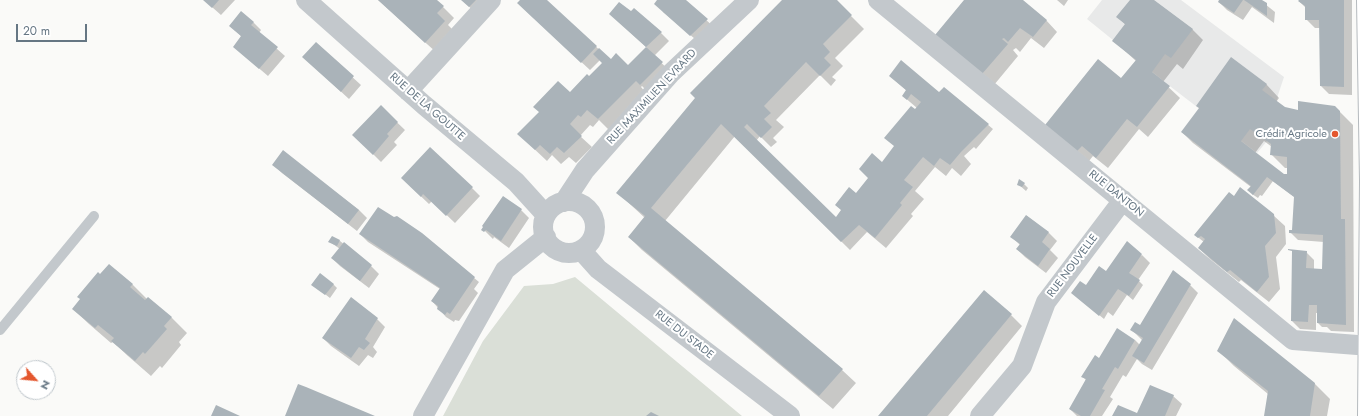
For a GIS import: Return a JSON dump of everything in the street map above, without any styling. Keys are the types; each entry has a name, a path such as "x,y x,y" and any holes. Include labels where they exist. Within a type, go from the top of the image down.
{"main road":[{"path":"1368,0 1371,181 1369,416"}],"street":[{"name":"RUE DE LA GOUTTE","path":"306,0 408,91 516,182 546,215"},
{"path":"408,91 491,0"},
{"name":"RUE MAXIMILIEN EVRARD","path":"546,215 557,204 564,202 585,170 670,74 749,0"},
{"name":"RUE DANTON","path":"878,0 1293,340 1370,346"},
{"name":"RUE NOUVELLE","path":"980,416 1022,366 1046,302 1123,200"},
{"path":"546,215 544,230 550,244 561,251 573,253 588,245 593,238 595,230 595,222 592,214 587,208 580,204 572,201 564,202"},
{"path":"423,416 505,270 546,237"},
{"name":"RUE DU STADE","path":"581,250 598,269 790,416"}],"lane":[{"path":"0,330 94,216"}],"shaded area":[{"path":"1102,0 1181,0 1284,77 1278,95 1272,135 1257,153 1171,87 1087,19"},
{"path":"575,277 742,416 443,416 483,341 524,286 553,284"}],"building":[{"path":"203,0 219,0 212,8"},
{"path":"378,0 437,0 444,6 437,13 445,21 425,43"},
{"path":"461,0 476,0 469,7"},
{"path":"520,0 547,0 597,46 581,63 517,3"},
{"path":"657,0 686,0 708,19 690,36 654,4"},
{"path":"782,0 837,0 852,15 823,44 830,52 824,58 831,65 820,76 806,62 764,106 771,113 764,119 772,127 761,138 747,124 744,127 836,217 841,210 835,205 849,187 856,193 868,178 859,169 872,153 882,162 894,146 884,138 911,106 915,109 921,102 911,94 907,100 902,96 906,90 889,76 901,60 939,92 944,87 989,124 950,165 940,158 934,166 923,157 904,180 913,187 900,203 902,205 875,238 859,225 841,242 721,124 651,208 843,369 819,396 628,237 645,216 616,193 695,98 690,93"},
{"path":"964,0 1023,0 1047,20 1033,37 1020,28 1008,42 1004,38 1002,39 1008,44 982,74 935,35"},
{"path":"1130,0 1154,0 1193,29 1171,58 1165,54 1152,72 1170,86 1137,127 1127,119 1096,158 1082,146 1077,151 1045,125 1098,59 1121,78 1136,60 1112,41 1125,24 1116,17"},
{"path":"1219,0 1243,0 1234,13 1218,2"},
{"path":"1244,0 1262,0 1267,3 1267,16"},
{"path":"1344,0 1344,87 1320,86 1319,20 1305,20 1305,6 1298,1"},
{"path":"619,2 631,11 634,8 662,32 646,47 609,14"},
{"path":"241,11 254,22 251,25 278,47 259,69 233,47 241,36 229,26"},
{"path":"316,42 354,76 341,92 302,57"},
{"path":"646,47 663,62 640,85 636,81 598,119 587,110 581,117 578,115 570,124 582,136 564,153 557,147 550,154 540,145 535,150 517,134 539,112 533,107 558,81 570,92 587,74 589,76 602,63 593,54 599,48 611,59 616,53 628,65"},
{"path":"1231,57 1267,84 1262,90 1285,107 1298,110 1298,101 1335,106 1340,111 1341,219 1345,219 1346,325 1317,323 1317,305 1309,305 1308,322 1291,321 1292,251 1288,249 1307,251 1306,268 1322,269 1323,235 1289,233 1289,230 1292,230 1294,197 1267,177 1253,195 1247,190 1251,186 1181,132 1199,108 1196,106","holes":["1250,129 1271,144 1270,155 1287,157 1287,174 1284,174 1241,141"]},
{"path":"381,105 398,122 387,134 389,136 373,155 352,135"},
{"path":"430,147 473,187 446,216 423,194 421,197 401,178"},
{"path":"283,150 359,210 348,224 272,165"},
{"path":"1019,179 1025,183 1022,187 1017,185"},
{"path":"1240,187 1274,214 1276,233 1265,246 1269,277 1257,292 1230,270 1227,272 1198,248 1205,239 1201,236 1198,238 1194,235 1229,192 1234,196"},
{"path":"503,196 522,209 501,241 486,230 484,232 481,230 483,227 482,226"},
{"path":"378,207 394,217 397,216 422,233 475,277 450,314 447,312 445,315 437,309 438,306 431,301 440,288 359,234"},
{"path":"1026,215 1049,232 1042,242 1050,249 1038,266 1016,249 1020,244 1010,237"},
{"path":"332,236 340,240 337,246 328,242"},
{"path":"1127,241 1142,254 1129,273 1140,280 1129,296 1118,289 1099,316 1071,293 1080,281 1086,285 1099,266 1106,271"},
{"path":"344,242 372,265 360,281 331,258"},
{"path":"109,264 133,284 130,287 145,300 148,297 172,317 164,326 167,329 145,354 143,352 135,361 111,341 114,338 98,325 95,328 72,309 80,299 77,297 98,272 100,274"},
{"path":"1173,270 1191,284 1144,363 1132,356 1143,338 1130,330 1135,322 1140,325"},
{"path":"320,273 334,284 325,295 311,285"},
{"path":"984,290 1012,314 927,416 878,416"},
{"path":"351,297 378,318 365,339 370,343 364,350 359,347 351,358 322,338"},
{"path":"1234,318 1315,383 1310,416 1264,416 1268,391 1217,351"},
{"path":"1117,328 1135,340 1118,369 1115,367 1102,389 1105,390 1090,416 1081,416 1069,409 1086,379 1081,377 1095,355 1099,358"},
{"path":"298,384 306,387 375,416 285,416"},
{"path":"1150,385 1174,395 1165,416 1112,416 1118,405 1137,413"},
{"path":"216,405 240,416 211,416"},
{"path":"651,412 659,416 646,416"}],"place":[{"name":"Crédit Agricole","path":"1335,134"}]}
